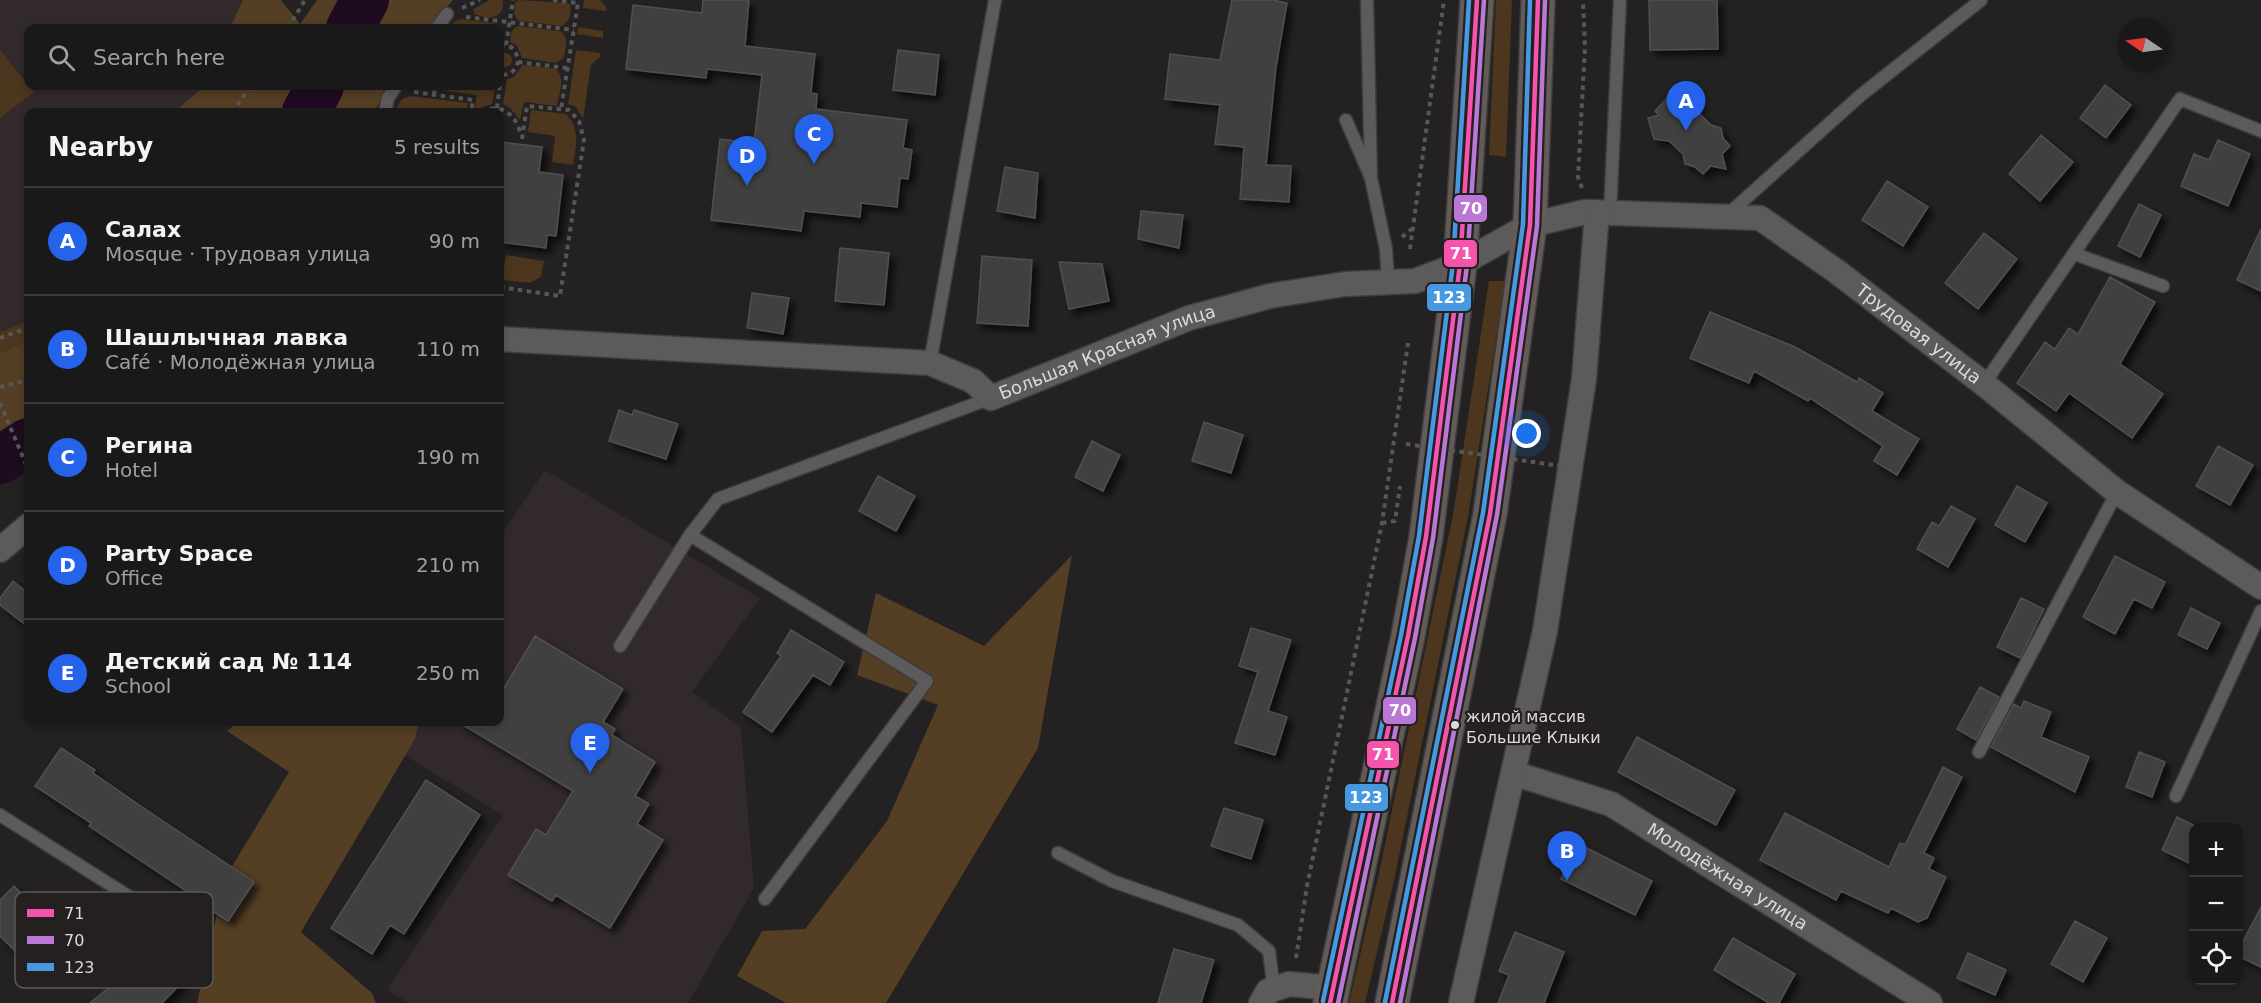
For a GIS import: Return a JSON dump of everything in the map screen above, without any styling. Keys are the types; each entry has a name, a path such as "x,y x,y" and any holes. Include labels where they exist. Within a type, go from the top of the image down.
{"main road":[{"path":"1332,995 1406,647 1426,537 1460,264 1477,0"},
{"path":"1392,1003 1490,514 1530,225 1538,0"}],"street":[{"name":"Трудовая улица","path":"1530,225 1597,207 1760,218 1836,271 1984,384 2117,492 2261,587"},
{"path":"1461,1003 1545,631 1584,379 1597,207"},
{"name":"Большая Красная улица","path":"504,339 930,363 973,381 991,398 1188,318 1270,296 1345,284 1415,281 1460,264 1530,225"},
{"path":"0,550 24,529"},
{"name":"Молодёжная улица","path":"1513,773 1611,804 1930,1003"},
{"path":"1267,996 1289,984 1332,995"}],"lane":[{"path":"930,363 995,0"},
{"path":"1367,0 1371,178 1386,249 1388,282"},
{"path":"1597,207 1620,0"},
{"path":"1725,217 1861,95 1981,0"},
{"path":"440,24 447,14"},
{"path":"386,108 388,98 398,90"},
{"path":"1984,384 2181,99 2261,131"},
{"path":"1346,120 1371,178"},
{"path":"2075,254 2163,286"},
{"path":"620,646 690,535 718,499 991,398"},
{"path":"1979,752 2117,492"},
{"path":"690,535 927,681 765,899"},
{"path":"2176,796 2261,611"},
{"path":"0,816 121,892"},
{"path":"1058,853 1112,881 1239,925 1269,951 1267,996"}],"path":[{"path":"291,24 306,0"},
{"path":"504,74 513,73 518,62 515,50 506,45 513,0"},
{"path":"553,0 578,3 561,109"},
{"path":"1410,249 1444,0"},
{"path":"1583,0 1585,47 1578,177 1597,207"},
{"path":"447,14 573,30"},
{"path":"518,62 567,68"},
{"path":"235,108 248,90"},
{"path":"412,90 473,100 472,108"},
{"path":"434,90 434,94"},
{"path":"497,108 499,90"},
{"path":"504,110 515,120 522,139 527,106 569,110 579,121 584,140 560,296 504,288"},
{"path":"0,338 24,329"},
{"path":"1296,957 1306,886 1382,523 1408,343"},
{"path":"0,387 24,381"},
{"path":"0,403 24,460"},
{"path":"1406,444 1562,466"},
{"path":"1382,523 1395,521"}],"shaded area":[{"path":"0,0 252,0 237,24 24,24 24,90 200,90 189,108 24,108 24,323 0,332"},
{"path":"243,0 281,0 300,24 232,24"},
{"path":"317,0 453,0 432,24 300,24"},
{"path":"490,0 503,0 502,11 499,14 486,17 475,14 473,9"},
{"path":"519,0 567,3 570,5 571,12 562,26 519,21 514,15 515,3"},
{"path":"584,0 600,0 606,7 606,11 583,8"},
{"path":"1496,0 1512,0 1506,157 1489,155"},
{"path":"461,19 494,24 453,24"},
{"path":"519,26 563,33 566,40 564,58 556,63 522,58 517,46 510,42 511,33"},
{"path":"578,27 603,31 603,38 577,34"},
{"path":"0,50 24,80 24,90 34,92 0,118"},
{"path":"576,50 601,53 591,65 583,119 576,107 568,104"},
{"path":"504,53 511,57 510,65 504,67"},
{"path":"523,65 556,69 561,77 561,86 557,106 524,102 520,120 510,108 503,104 507,79 513,78"},
{"path":"200,90 387,90 376,108 179,108"},
{"path":"441,90 494,90 492,104 480,108 475,108 477,95"},
{"path":"410,96 468,103 467,108 397,108 404,98"},
{"path":"531,110 566,114 571,120 576,132 573,165 552,162 555,136 528,132"},
{"path":"506,255 544,261 541,277 530,283 504,280"},
{"path":"1489,281 1505,281 1468,517 1395,876 1365,1003 1349,1003 1379,873 1453,515"},
{"path":"24,323 24,423 0,444 0,332"},
{"path":"24,343 24,461 0,474 0,354"},
{"path":"545,470 760,598 692,692 741,727 754,888 688,1003 409,1003 387,990 503,815 366,732 371,726 504,726 504,531"},
{"path":"1072,555 1038,748 886,1003 786,1003 737,976 762,931 805,929 887,821 938,705 857,675 876,593 984,646"},
{"path":"233,726 418,726 415,739 301,932 372,993 376,1003 197,1003 200,988 213,988 213,932 225,878 289,772 227,731"}],"building":[{"path":"703,0 749,0 745,46 815,54 811,93 817,94 816,109 907,120 903,148 912,150 908,179 900,178 897,207 861,203 860,217 804,211 801,231 711,220 720,139 754,143 762,75 707,69 706,78 626,69 633,5 702,13"},
{"path":"1232,0 1273,0 1287,3 1276,67 1266,165 1291,166 1289,202 1240,199 1244,147 1215,144 1220,105 1165,99 1170,54 1220,60"},
{"path":"1649,0 1717,0 1718,49 1650,50"},
{"path":"898,50 939,55 935,95 893,90"},
{"path":"2105,85 2131,105 2106,138 2080,118"},
{"path":"1673,92 1694,98 1697,111 1711,125 1721,128 1723,138 1730,146 1722,154 1726,169 1711,166 1703,174 1695,167 1685,164 1683,154 1669,141 1654,139 1648,118 1659,115 1655,111"},
{"path":"2041,135 2073,162 2040,201 2009,174"},
{"path":"2218,140 2250,154 2228,206 2181,186 2194,154 2209,160"},
{"path":"504,142 542,147 539,172 563,175 556,236 547,235 546,248 504,243"},
{"path":"1005,167 1038,173 1035,218 997,211"},
{"path":"1887,181 1928,207 1903,246 1862,220"},
{"path":"2139,204 2161,215 2140,257 2118,246"},
{"path":"1141,211 1183,215 1179,248 1138,239"},
{"path":"2261,229 2261,291 2237,280"},
{"path":"1984,233 2017,259 1978,309 1945,283"},
{"path":"840,248 889,253 884,305 835,301"},
{"path":"982,256 1032,260 1028,326 977,323"},
{"path":"1059,262 1102,264 1109,301 1069,309"},
{"path":"2110,277 2155,302 2120,364 2163,394 2132,438 2069,393 2056,411 2017,383 2045,342 2055,349 2069,328 2078,334"},
{"path":"752,293 789,298 783,334 747,328"},
{"path":"1710,312 1795,347 1857,382 1859,378 1883,393 1872,411 1919,439 1897,475 1874,461 1883,446 1810,398 1808,401 1754,371 1749,383 1690,358"},
{"path":"619,410 632,415 634,410 678,424 666,459 609,441"},
{"path":"1204,422 1243,435 1231,473 1192,461"},
{"path":"1092,441 1120,455 1103,491 1075,477"},
{"path":"2218,446 2253,465 2230,505 2196,486"},
{"path":"878,476 915,496 896,531 859,511"},
{"path":"2017,486 2047,503 2025,542 1995,525"},
{"path":"1951,506 1975,519 1948,567 1917,549 1932,522 1939,526"},
{"path":"2115,556 2165,582 2152,608 2134,599 2115,634 2083,617"},
{"path":"13,581 24,590 24,624 0,605 0,598"},
{"path":"2021,598 2044,609 2020,658 1997,647"},
{"path":"2191,608 2220,623 2207,649 2178,635"},
{"path":"1251,628 1291,640 1268,711 1287,717 1275,755 1235,743 1258,672 1239,666"},
{"path":"791,630 844,662 830,685 813,675 772,732 743,712 781,656 777,653"},
{"path":"535,636 623,689 603,722 615,729 612,735 655,762 635,796 649,804 637,824 663,840 610,928 556,895 552,901 508,875 536,829 546,835 573,791 465,726 504,726 504,688"},
{"path":"1980,687 1999,697 1976,740 1957,729"},
{"path":"2024,701 2051,712 2041,737 2089,757 2075,792 1991,747 2014,704 2021,708"},
{"path":"1637,737 1735,790 1716,825 1618,772"},
{"path":"61,748 95,770 93,773 254,882 228,921 213,911 213,892 188,892 89,826 91,823 35,786"},
{"path":"2139,752 2165,762 2152,797 2126,787"},
{"path":"1943,767 1962,777 1924,853 1934,858 1929,869 1946,877 1927,918 1918,922 1891,908 1888,913 1841,891 1836,900 1760,860 1785,813 1889,867 1900,843 1905,845"},
{"path":"426,780 480,815 404,934 390,925 372,954 331,928"},
{"path":"1224,808 1263,820 1251,859 1211,846"},
{"path":"2177,817 2189,823 2189,863 2162,850"},
{"path":"1579,844 1652,881 1635,915 1561,879"},
{"path":"14,886 20,892 15,892 15,951 0,936 0,900"},
{"path":"2261,907 2261,967 2243,958 2243,941"},
{"path":"2075,921 2107,938 2083,982 2051,964"},
{"path":"1515,932 1564,952 1544,1003 1498,1003 1509,975 1499,971"},
{"path":"1733,938 1795,974 1779,1003 1769,1003 1714,970"},
{"path":"1174,949 1214,960 1201,1003 1158,1003"},
{"path":"1968,953 2006,970 1995,995 1957,978"},
{"path":"109,988 177,988 162,1003 90,1003"}],"waterway":[{"path":"352,24 365,0"},
{"path":"308,108 318,90"},
{"path":"0,460 24,445"}],"transit line":[{"name":"123","path":"1323,1001 1401,635 1419,536 1453,263 1469,0"},
{"name":"71","path":"1330,1003 1408,636 1426,537 1460,264 1477,0"},
{"name":"70","path":"1338,1003 1415,638 1433,538 1467,265 1484,0"},
{"name":"123","path":"1385,1002 1483,513 1523,224 1530,0"},
{"name":"71","path":"1392,1003 1490,514 1530,225 1538,0"},
{"name":"70","path":"1400,1003 1497,515 1537,226 1545,0"}],"place":[{"name":"Салах","path":"1686,131"},
{"name":"Регина","path":"814,164"},
{"name":"Party Space","path":"747,186"},
{"name":"жилой массив Большие Клыки","path":"1455,725"},
{"name":"Детский сад № 114","path":"590,773"},
{"name":"Шашлычная лавка","path":"1567,881"}]}
